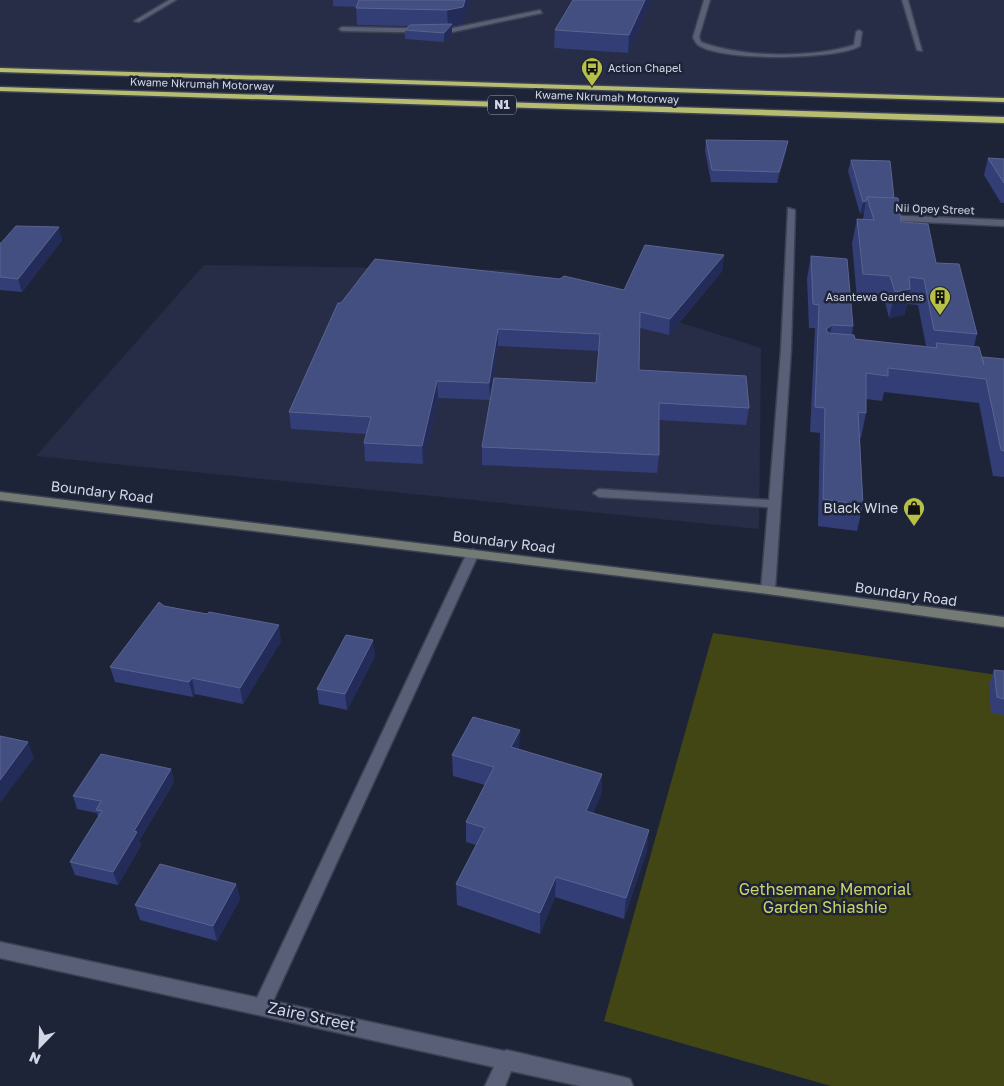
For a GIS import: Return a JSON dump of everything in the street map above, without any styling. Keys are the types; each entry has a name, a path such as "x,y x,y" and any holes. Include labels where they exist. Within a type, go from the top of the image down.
{"highway":[{"name":"Kwame Nkrumah Motorway","path":"0,70 1004,100"},
{"name":"Kwame Nkrumah Motorway","path":"0,90 1004,120"}],"main road":[{"name":"Boundary Road","path":"0,496 768,590 1004,622"}],"street":[{"path":"137,21 173,0"},
{"path":"707,0 696,37 699,43 716,50 813,55 851,49 857,46 859,32"},
{"path":"905,0 920,50"},
{"path":"505,9 506,18"},
{"path":"342,30 448,31 482,26 506,18 540,12"},
{"path":"768,590 786,350 791,210"},
{"name":"Nii Opey Street","path":"875,218 1004,223"},
{"path":"599,493 775,504"},
{"path":"262,1006 473,553"},
{"name":"Zaire Street","path":"0,950 507,1059 623,1086"},
{"path":"496,1086 507,1059"}],"shaded area":[{"path":"0,0 1004,0 1004,97 0,67"},
{"path":"204,265 513,270 761,348 759,529 36,456"}],"green space":[{"name":"Gethsemane Memorial Garden Shiashie","path":"713,633 1004,676 1004,1086 831,1086 604,1021"}],"building":[{"path":"359,0 465,0 463,7 447,10 356,8"},
{"path":"573,0 645,0 629,35 555,30"},
{"path":"452,24 444,33 405,30 410,25"},
{"path":"706,140 788,141 779,172 712,170"},
{"path":"988,158 1004,159 1004,183"},
{"path":"851,160 890,161 894,198 867,197 866,201 863,202"},
{"path":"867,197 898,198 901,222 928,224 936,263 959,264 977,334 934,330 924,279 909,277 910,289 895,292 890,276 863,274 857,219 874,220"},
{"path":"16,226 59,227 18,279 0,277 0,243"},
{"path":"645,245 724,255 670,319 640,312 639,370 746,376 749,408 659,403 659,455 482,447 494,378 596,383 600,334 498,329 489,383 437,381 422,446 364,443 371,417 289,412 338,303 341,303 375,259 560,279 564,276 624,290"},
{"path":"811,256 847,259 853,326 832,325 826,329 828,333 854,335 855,339 937,348 936,343 979,347 984,365 982,357 1004,359 1004,451 1001,450 986,379 888,368 888,376 866,373 866,413 858,412 863,505 823,499 825,408 815,407 819,305 813,304"},
{"path":"159,602 164,606 279,625 240,688 192,678 189,682 110,667"},
{"path":"346,635 373,640 345,694 317,689"},
{"path":"994,670 1004,671 1004,699 997,697"},
{"path":"473,717 520,730 511,747 602,774 586,811 649,830 626,898 556,877 540,913 456,884 485,828 466,822 494,767 452,755"},
{"path":"0,736 28,742 0,780"},
{"path":"101,754 171,769 134,831 137,832 113,872 70,862 102,811 96,810 101,801 73,796"},
{"path":"160,864 236,884 213,926 135,905"}],"place":[{"name":"Action Chapel","path":"592,87"},
{"name":"Asantewa Gardens","path":"940,316"},
{"name":"Black Wine","path":"914,527"}]}
